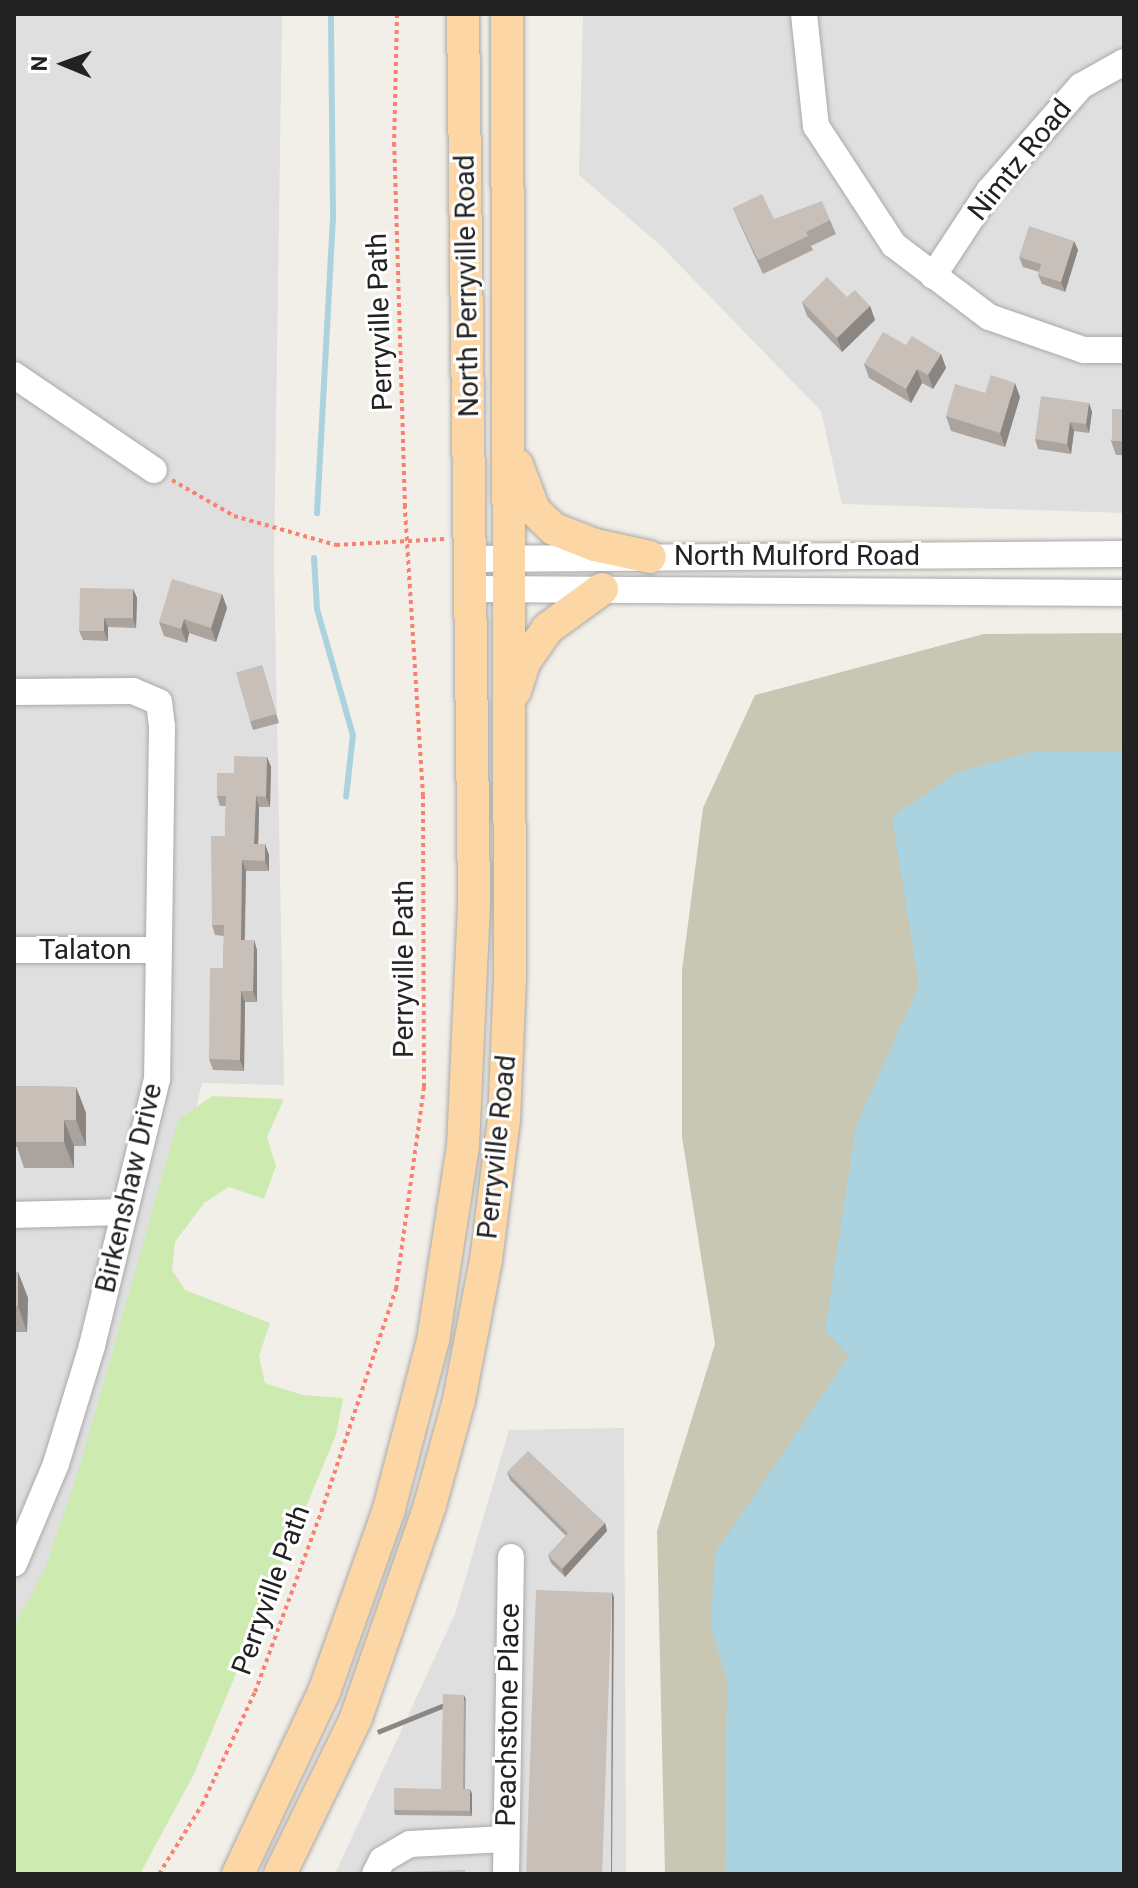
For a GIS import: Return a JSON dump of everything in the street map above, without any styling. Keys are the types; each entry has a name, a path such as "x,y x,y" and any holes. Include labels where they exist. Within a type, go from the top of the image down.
{"main road":[{"name":"North Perryville Road","path":"463,14 471,562"},
{"name":"North Perryville Road","path":"507,14 509,574"},
{"path":"508,437 534,510 554,529 595,545 650,557"},
{"name":"Perryville Road","path":"238,1874 324,1692 389,1509 433,1340 463,1146 474,900 471,562"},
{"name":"Perryville Road","path":"280,1874 356,1718 430,1505 459,1400 486,1260 504,1120 510,979 509,574"},
{"path":"509,709 525,661 547,629 602,589"}],"street":[{"path":"804,14 816,126 894,245 989,317 1084,350 1124,350"},
{"name":"Nimtz Road","path":"933,276 989,191 1070,98 1124,62"},
{"path":"14,375 162,474"},
{"name":"North Mulford Road","path":"509,574 650,557 1124,554"},
{"name":"North Mulford Road","path":"471,562 509,574 602,589 1124,593"},
{"name":"Birkenshaw Drive","path":"14,692 133,691 159,702 157,1079 121,1212 92,1346 56,1464 14,1564"},
{"name":"Talaton","path":"14,950 156,950"},
{"path":"14,1215 121,1212"},
{"name":"Peachstone Place","path":"506,1874 511,1557"},
{"path":"375,1874 382,1860 410,1844 506,1839"}],"path":[{"name":"Perryville Path","path":"159,1874 202,1805 255,1692 396,1289 424,1087 423,796 408,541 394,146 397,14"},
{"path":"162,474 234,516 281,532 336,545 408,541 471,562"}],"shaded area":[{"path":"14,14 282,14 274,562 284,1085 202,1083 75,1600 14,1707"},
{"path":"583,14 1124,14 1124,513 842,504 821,411 660,245 579,175"},
{"path":"1124,633 1124,1874 665,1874 657,1531 715,1344 682,1137 682,970 703,808 755,695 984,634"},
{"path":"624,1428 626,1874 335,1874 455,1614 509,1430"}],"green space":[{"path":"212,1096 284,1099 267,1137 276,1166 264,1199 229,1187 204,1203 175,1242 172,1270 185,1290 270,1323 259,1356 265,1383 303,1395 343,1398 336,1435 194,1774 140,1874 14,1874 14,1626 44,1571 80,1465 178,1120"}],"water":[{"path":"1034,751 1124,751 1124,1874 725,1874 727,1681 711,1627 715,1553 849,1356 825,1330 856,1126 919,985 892,817 958,772"}],"building":[{"path":"762,194 774,219 822,201 830,220 806,232 808,236 758,260 733,208"},
{"path":"1029,226 1074,241 1061,282 1038,275 1041,264 1019,257"},
{"path":"827,277 847,297 855,290 870,306 837,338 802,302"},
{"path":"883,332 906,345 912,336 941,354 928,375 917,369 906,389 864,364"},
{"path":"991,375 1015,383 1000,433 946,416 955,384 985,393"},
{"path":"1041,396 1089,403 1086,424 1070,422 1067,444 1035,439"},
{"path":"1112,409 1124,409 1124,441 1112,441"},
{"path":"172,579 222,594 211,628 184,619 181,629 159,622"},
{"path":"80,588 133,589 133,618 104,618 104,631 79,631"},
{"path":"262,665 276,714 250,721 236,672"},
{"path":"234,756 267,757 266,797 256,796 254,844 265,844 265,861 242,860 241,940 254,940 253,991 241,991 240,1060 209,1059 210,968 223,968 224,925 212,925 211,836 225,836 226,796 217,796 217,773 234,773"},
{"path":"14,1086 76,1087 76,1120 64,1120 64,1142 15,1142"},
{"path":"14,1272 18,1272 18,1306 14,1306"},
{"path":"528,1451 605,1523 562,1569 548,1555 568,1533 507,1472"},
{"path":"536,1590 612,1593 602,1874 526,1874"},
{"path":"443,1694 464,1695 463,1789 470,1789 470,1811 394,1810 394,1788 441,1789"},
{"path":"465,1870 465,1874 400,1874 400,1872"}],"waterway":[{"path":"317,513 333,213 331,14"},
{"path":"314,558 317,609 353,735 346,797"}]}
